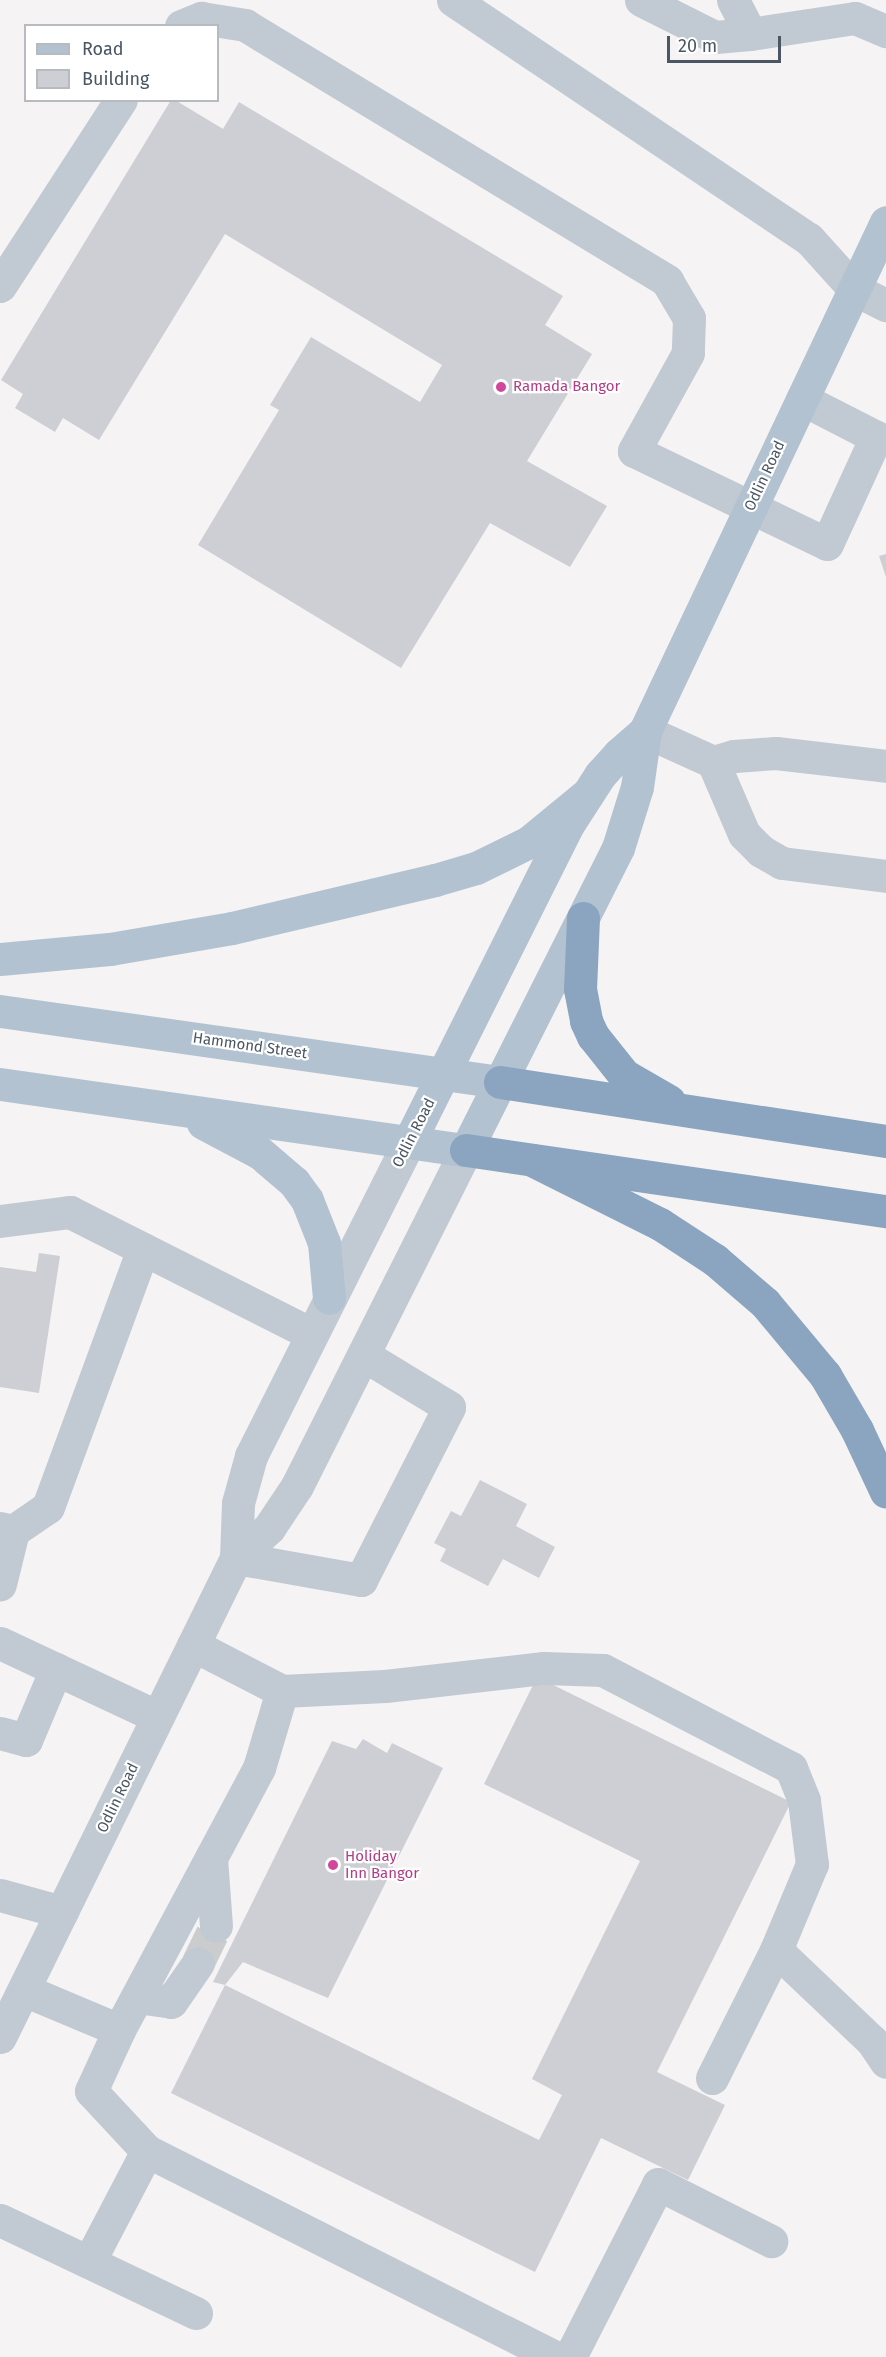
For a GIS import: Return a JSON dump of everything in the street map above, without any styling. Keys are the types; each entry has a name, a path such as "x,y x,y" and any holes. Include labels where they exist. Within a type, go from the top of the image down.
{"highway":[{"path":"583,918 580,989 586,1021 593,1036 624,1075 658,1095 699,1112"},
{"path":"500,1082 886,1141"},
{"path":"466,1150 886,1211"},
{"path":"532,1160 660,1224 715,1260 765,1303 825,1375 857,1430 886,1492"}],"main road":[{"name":"Odlin Road","path":"466,1150 606,875 629,821 637,787 645,731 886,222"},
{"name":"Odlin Road","path":"409,1142 585,796 619,754 645,731"},
{"path":"0,959 110,949 232,928 435,880 476,868 529,842 585,796"},
{"name":"Hammond Street","path":"0,1011 500,1082"},
{"path":"0,1084 466,1150"},
{"path":"156,1107 232,1136 266,1158 294,1182 307,1200 324,1242 329,1298"}],"street":[{"path":"453,0 809,239 854,289 886,305"},
{"path":"641,0 715,36 750,34 855,18 886,31"},
{"path":"733,0 750,34"},
{"path":"186,24 201,18 245,25 667,281 689,318 688,353 634,451 827,544 881,439 802,399"},
{"path":"0,286 120,102"},
{"path":"645,731 713,762 743,754 776,753 886,766"},
{"path":"713,762 744,834 761,851 782,863 886,876"},
{"name":"Odlin Road","path":"236,1558 238,1503 243,1478 262,1431 409,1142"},
{"name":"Odlin Road","path":"0,2037 236,1558 269,1528 312,1460 466,1150"},
{"path":"0,1221 70,1212 311,1334"},
{"path":"0,1584 7,1530 48,1507 143,1249"},
{"path":"236,1558 361,1580 449,1407 364,1356"},
{"path":"0,1643 158,1717"},
{"path":"194,1645 282,1691 385,1686 544,1668 603,1670 653,1694 791,1768 804,1801 812,1864 776,1950 712,2078"},
{"path":"0,1733 26,1740 56,1669"},
{"path":"282,1691 259,1768 119,2030 91,2091 147,2151 554,2357"},
{"path":"212,1858 216,1926"},
{"path":"0,1895 62,1912"},
{"path":"776,1950 872,2042 886,2062"},
{"path":"137,1997 171,2002 198,1963"},
{"path":"24,1990 119,2030"},
{"path":"89,2262 147,2151"},
{"path":"570,2357 658,2184 771,2241"},
{"path":"0,2220 196,2313"}],"building":[{"name":"Ramada Bangor","path":"170,102 178,102 223,129 239,102 563,296 545,325 592,354 527,461 607,506 570,567 490,523 401,668 198,545 279,410 270,405 311,337 420,402 442,365 225,234 99,440 63,418 55,432 15,408 23,394 1,380"},
{"path":"886,554 886,577 879,556"},
{"path":"39,1253 60,1256 39,1393 0,1387 0,1267 36,1272"},
{"path":"480,1480 527,1504 516,1526 555,1547 539,1578 503,1559 488,1586 440,1561 446,1549 434,1543 451,1511 461,1516"},
{"path":"537,1677 791,1802 657,2072 725,2105 688,2180 601,2138 535,2272 171,2093 225,1985 539,2140 562,2095 532,2079 640,1861 484,1784"},
{"name":"Holiday Inn Bangor","path":"363,1739 387,1753 392,1743 443,1768 328,1998 243,1962 225,1985 213,1982 332,1741 356,1749"}],"tunnel":[{"path":"198,1963 216,1926"}],"place":[{"name":"Ramada Bangor","path":"501,387"},
{"name":"Holiday Inn Bangor","path":"333,1865"}]}
